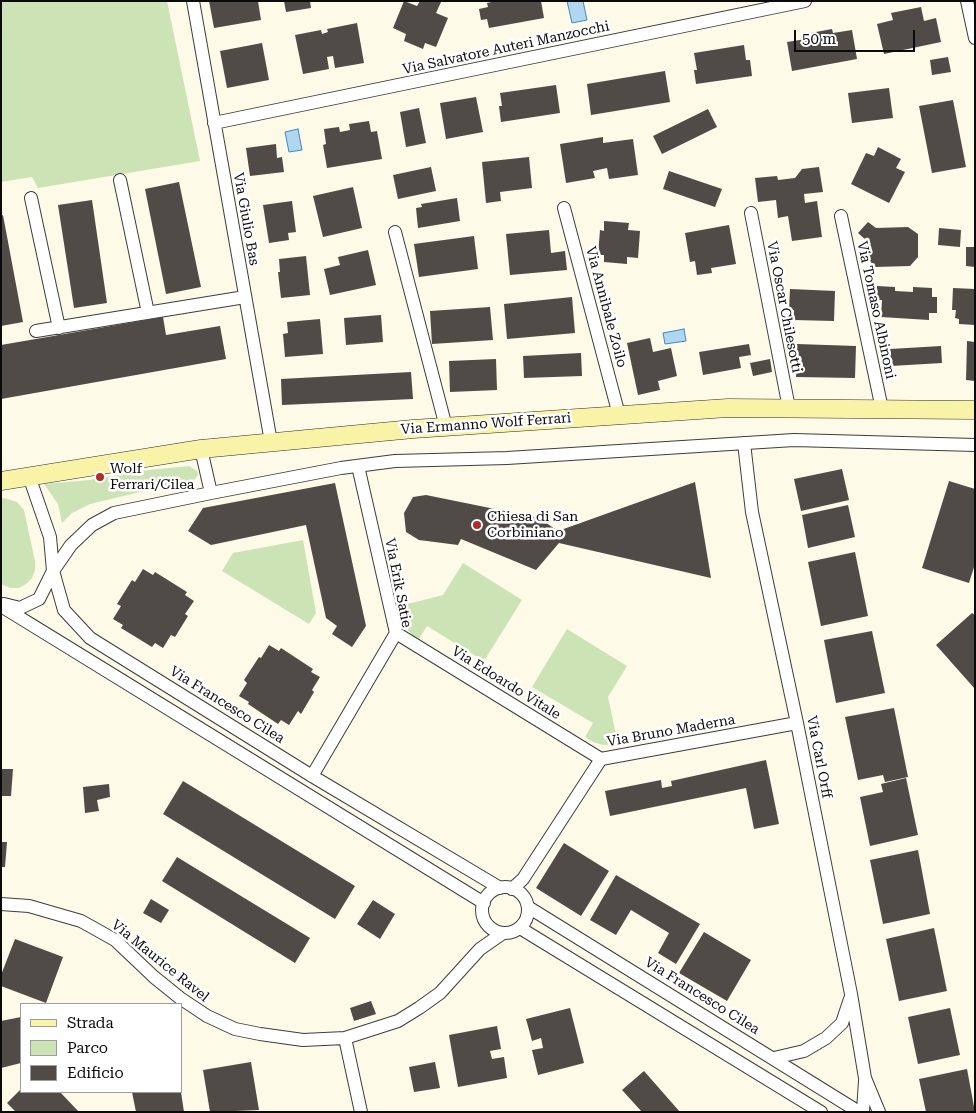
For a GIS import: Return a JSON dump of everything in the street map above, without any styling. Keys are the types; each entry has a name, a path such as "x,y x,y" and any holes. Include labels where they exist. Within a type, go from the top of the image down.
{"street":[{"name":"Via Giulio Bas","path":"193,1 271,442"},
{"name":"Via Salvatore Auteri Manzocchi","path":"214,123 805,1"},
{"path":"967,1 973,20 975,38"},
{"path":"120,180 148,313"},
{"path":"31,198 59,328"},
{"name":"Via Annibale Zoilo","path":"564,208 619,415"},
{"name":"Via Oscar Chilesotti","path":"750,213 789,408"},
{"name":"Via Tomaso Albinoni","path":"841,216 882,409"},
{"path":"395,232 446,428"},
{"path":"36,331 245,297"},
{"name":"Via Ermanno Wolf Ferrari","path":"1,481 201,449 619,415 728,408 975,410"},
{"path":"1,605 20,608 39,599 53,571 71,545 92,525 114,513 358,466 395,461 507,458 822,440 975,445"},
{"name":"Via Carl Orff","path":"744,443 752,512 798,723 851,994 865,1078 878,1112"},
{"path":"201,449 211,493"},
{"name":"Via Erik Satie","path":"312,776 396,633 358,466"},
{"name":"Via Francesco Cilea","path":"29,476 50,537 53,571 64,610 90,638 312,776 511,890"},
{"path":"1,605 484,903"},
{"name":"Via Edoardo Vitale","path":"396,633 601,759"},
{"name":"Via Bruno Maderna","path":"511,890 523,878 601,759 798,723"},
{"path":"511,890 526,900 528,907 525,922 514,931 503,932 492,929 484,917 484,903 493,891 511,890"},
{"name":"Via Maurice Ravel","path":"1,904 29,906 81,920 115,940 154,977 180,998 207,1016 235,1029 303,1040 345,1038 398,1021 440,993 480,949 503,932"},
{"name":"Via Francesco Cilea","path":"528,907 861,1112 871,1110 878,1112"},
{"name":"Via Maurice Ravel","path":"480,949 487,924"},
{"path":"520,928 821,1112"},
{"path":"774,1058 804,1051 826,1038 842,1023 851,994"},
{"path":"345,1038 361,1112"},
{"name":"Via Carl Orff","path":"861,1112 865,1078"}],"green space":[{"path":"1,1 167,1 200,161 38,188 32,177 1,182"},
{"path":"189,466 197,471 198,475 195,479 90,504 72,513 62,523 58,504 44,484 90,480 139,471"},
{"path":"4,498 17,502 24,510 35,561 35,570 32,578 19,588 10,588 1,584 1,499"},
{"path":"303,540 316,613 309,624 222,571 233,553"},
{"path":"463,563 522,600 484,661 427,626 419,639 412,635 406,628 400,606 443,595"},
{"path":"567,629 627,666 608,697 618,744 603,745 585,737 593,723 532,687"}],"water":[{"path":"567,1 583,1 587,20 572,23"},
{"path":"298,129 302,150 289,152 285,132"},
{"path":"684,329 686,341 665,344 663,333"}],"building":[{"path":"209,1 258,1 261,20 214,28"},
{"path":"284,1 310,1 311,8 286,12"},
{"path":"404,1 417,6 420,1 441,2 436,13 448,18 436,47 425,43 423,49 404,41 406,34 393,28"},
{"path":"496,1 541,1 544,18 489,28 487,19 481,20 479,9 488,7 487,3"},
{"path":"921,7 924,21 936,18 941,42 884,54 877,24 893,20 891,13"},
{"path":"357,23 364,63 335,68 333,56 327,57 329,69 303,74 295,35 321,30 322,34 328,32 327,29"},
{"path":"832,29 833,33 852,30 857,59 792,71 787,42 806,39 805,34"},
{"path":"262,43 269,80 227,88 220,51"},
{"path":"744,45 746,60 750,60 752,76 696,84 694,70 697,70 694,53"},
{"path":"948,57 951,72 932,75 930,60"},
{"path":"665,71 670,102 591,115 587,84"},
{"path":"556,85 560,113 501,122 499,106 502,106 500,93"},
{"path":"889,88 893,118 852,123 848,93"},
{"path":"476,97 483,132 446,139 440,103"},
{"path":"953,100 966,167 932,173 919,106"},
{"path":"419,108 426,143 406,147 400,112"},
{"path":"708,109 717,127 662,154 653,136"},
{"path":"369,121 371,132 377,131 382,159 327,168 323,145 326,144 324,129 339,127 340,132 350,130 349,124"},
{"path":"603,137 603,143 633,139 638,175 609,179 607,168 593,171 595,178 566,183 560,144"},
{"path":"276,144 277,158 282,157 284,172 250,176 246,148"},
{"path":"878,147 901,159 896,168 905,172 889,203 851,184 866,153 874,156"},
{"path":"529,157 532,188 500,192 501,201 486,203 482,162"},
{"path":"431,167 436,191 398,199 393,175"},
{"path":"819,167 823,192 804,194 805,203 817,201 822,237 792,241 788,216 778,218 776,200 758,202 755,178 777,176 778,180 795,178 802,169"},
{"path":"669,171 722,189 715,207 663,189"},
{"path":"179,182 201,287 166,294 145,189"},
{"path":"353,187 362,228 323,237 313,196"},
{"path":"457,198 460,221 418,228 416,208 422,207 421,204"},
{"path":"92,200 107,303 74,308 58,205"},
{"path":"292,201 296,232 288,233 289,240 269,243 263,205"},
{"path":"3,215 23,322 1,326 1,216"},
{"path":"604,221 629,223 628,230 640,231 638,258 627,257 627,264 604,262 604,255 598,255 600,230 604,231"},
{"path":"868,222 876,228 908,227 918,234 918,257 910,266 875,267 867,257 867,241 858,233"},
{"path":"729,225 736,264 711,268 712,273 697,275 695,261 690,262 685,233"},
{"path":"939,228 961,230 960,247 938,245"},
{"path":"549,230 551,253 565,251 567,270 510,275 506,234"},
{"path":"474,236 478,269 419,277 414,244"},
{"path":"966,247 975,247 975,267 966,266"},
{"path":"368,250 376,285 330,295 324,269 340,265 338,257"},
{"path":"306,256 310,295 281,298 278,272 280,272 279,259"},
{"path":"877,286 895,287 895,291 913,292 913,287 932,288 932,297 937,297 937,313 929,313 929,320 881,317 882,300 877,300"},
{"path":"953,288 975,289 975,325 959,324 959,319 955,318 956,310 952,310"},
{"path":"790,289 835,291 834,321 793,320 794,310 789,310"},
{"path":"572,297 575,333 507,339 504,304"},
{"path":"490,307 493,340 432,344 430,311"},
{"path":"381,315 383,342 346,345 344,318"},
{"path":"163,317 166,335 220,326 226,359 1,399 1,345"},
{"path":"320,319 323,354 285,357 283,334 288,333 287,322"},
{"path":"650,338 653,352 671,348 677,376 658,381 660,390 638,395 627,343"},
{"path":"967,341 975,342 975,381 966,380"},
{"path":"749,344 751,355 739,357 741,368 703,375 699,352"},
{"path":"797,344 856,346 855,378 796,377"},
{"path":"941,346 942,363 891,366 890,349"},
{"path":"581,353 582,376 524,378 523,356"},
{"path":"496,359 497,390 450,392 449,361"},
{"path":"770,359 772,372 753,376 750,363"},
{"path":"411,372 413,399 282,405 281,379"},
{"path":"842,469 849,500 801,511 794,479"},
{"path":"949,481 975,489 975,564 969,583 922,568"},
{"name":"Chiesa di San Corbiniano","path":"695,482 711,578 559,543 536,570 461,539 458,545 419,540 406,532 404,513 413,497 426,495 539,518 558,531"},
{"path":"335,483 366,626 352,647 332,634 337,626 326,618 306,525 211,545 188,531 203,508"},
{"path":"848,505 855,537 808,548 802,515"},
{"path":"855,552 868,616 821,626 808,562"},
{"path":"143,569 153,575 155,572 187,592 185,595 194,601 185,614 188,616 175,637 171,635 163,648 155,643 152,647 121,628 123,625 113,619 121,606 117,604 132,580 135,582"},
{"path":"972,613 975,615 975,689 936,645"},
{"path":"872,631 885,693 836,703 824,640"},
{"path":"269,645 279,651 281,648 313,669 311,672 320,677 312,690 314,692 301,714 298,711 289,725 281,720 278,724 239,696 247,683 244,680"},
{"path":"894,708 908,777 885,782 883,775 858,780 845,717"},
{"path":"766,760 779,824 754,829 746,788 610,816 605,791 661,780 662,788 672,786 671,781"},
{"path":"1,769 13,769 11,796 1,796"},
{"path":"906,778 918,835 870,846 860,797 883,792 881,784"},
{"path":"183,781 355,886 335,919 163,814"},
{"path":"109,784 110,797 97,800 99,811 85,813 83,787"},
{"path":"1,842 7,842 5,867 1,867"},
{"path":"564,843 609,871 581,916 536,888"},
{"path":"918,850 930,914 883,924 870,860"},
{"path":"177,857 310,938 295,963 162,881"},
{"path":"616,875 700,924 676,964 658,953 669,933 631,910 616,935 590,920"},
{"path":"151,899 169,910 161,923 143,913"},
{"path":"373,900 395,914 380,939 357,924"},
{"path":"934,928 947,991 899,1001 886,939"},
{"path":"704,932 751,960 727,1001 679,973"},
{"path":"15,939 63,957 46,1003 1,986 1,975"},
{"path":"371,1001 376,1014 354,1021 350,1008"},
{"path":"570,1008 584,1063 538,1075 532,1050 543,1048 541,1038 532,1041 526,1019"},
{"path":"950,1008 960,1055 918,1064 908,1017"},
{"path":"20,1017 20,1063 1,1068 1,1021"},
{"path":"497,1026 501,1049 490,1051 492,1059 504,1057 507,1078 458,1087 449,1035"},
{"path":"251,1062 259,1110 210,1112 203,1070"},
{"path":"435,1062 440,1088 414,1092 409,1067"},
{"path":"967,1069 975,1112 926,1112 919,1079"},
{"path":"644,1071 680,1112 642,1112 622,1090"},
{"path":"20,1090 20,1093 61,1093 79,1112 16,1112 7,1103"},
{"path":"132,1093 181,1093 184,1112 136,1112"}],"place":[{"name":"Wolf Ferrari/Cilea","path":"100,477"},
{"name":"Chiesa di San Corbiniano","path":"477,525"}]}
